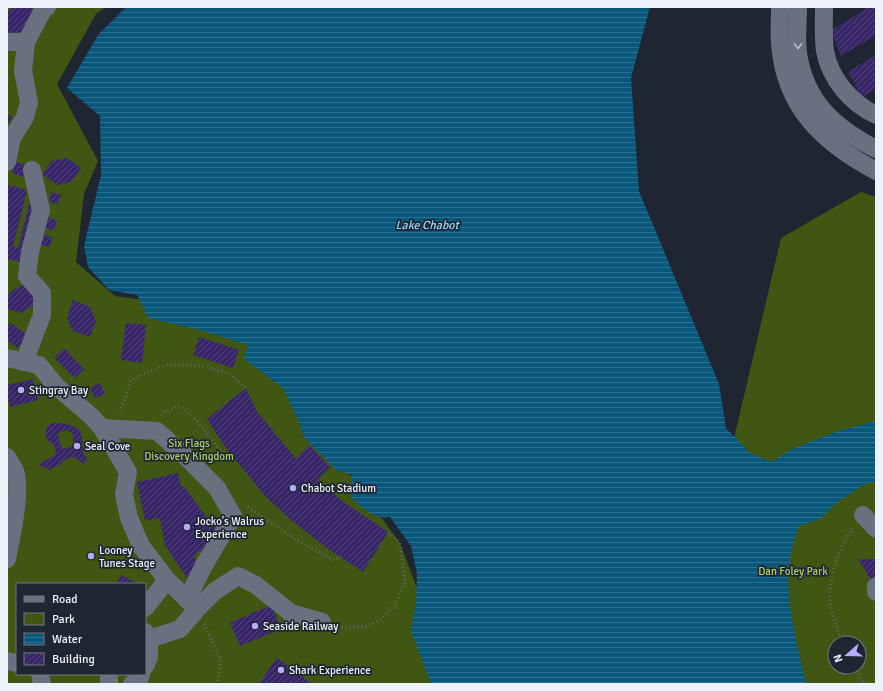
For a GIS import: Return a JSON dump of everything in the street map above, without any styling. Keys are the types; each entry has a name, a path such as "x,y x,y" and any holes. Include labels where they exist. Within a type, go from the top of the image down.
{"street":[{"path":"7,162 12,138 25,117 28,102 23,71 26,42 44,8 47,7"},
{"path":"780,7 780,44 787,79 793,96 815,127 831,142 876,171"},
{"path":"798,7 798,51 800,66 810,92 840,128 858,140 876,149"},
{"path":"824,7 826,52 836,79 852,99 876,115"},
{"path":"7,42 26,42"},
{"path":"32,170 41,210 30,252 27,276 42,293 42,315 15,360 39,365 56,386 90,415 102,428 128,472 124,494 129,518 141,546 167,580 192,604"},
{"path":"102,428 157,431 217,488 233,516 203,567 192,604 180,629 147,636 149,657 146,664"},
{"path":"7,457 15,470 17,488 7,560"},
{"path":"863,515 876,528"},
{"path":"192,604 238,576 256,585 291,613 322,622"},
{"path":"146,607 167,580"},
{"path":"876,586 876,592"},
{"path":"132,684 140,678 141,675"}],"path":[{"path":"102,428 122,411 132,381 149,371 167,365 202,366 228,373 246,388"},
{"path":"159,433 158,419 164,412 180,406 195,419 226,457 232,456"},
{"path":"244,504 297,540 334,560 340,557"},
{"path":"839,635 830,600 832,576 839,554 849,533 863,515"},
{"path":"322,622 345,628 366,626 380,620 395,605 405,583 400,543 388,532"},
{"path":"192,604 221,660 217,684"},
{"path":"863,682 871,684"}],"green space":[{"name":"Six Flags Discovery Kingdom","path":"7,7 106,7 96,14 57,84 98,161 84,194 76,262 115,296 251,315 341,463 400,543 433,631 442,684 7,684"},
{"name":"Dan Foley Park","path":"861,192 876,197 876,684 688,684 728,464 781,238"}],"water":[{"name":"Lake Chabot","path":"126,7 650,7 631,78 639,191 719,384 726,428 750,453 772,462 790,450 838,431 876,421 876,482 865,484 836,503 820,519 799,526 790,555 788,580 789,595 793,625 806,684 431,684 411,631 416,602 417,573 411,546 390,517 379,517 374,515 364,509 352,498 351,474 337,471 304,437 299,422 283,388 244,359 248,345 200,330 148,318 137,295 109,290 88,267 84,246 101,175 100,116 67,88 98,35"}],"building":[{"path":"14,7 32,7 33,23 23,32 7,33 7,13"},
{"path":"869,7 876,7 876,35 841,56 831,31"},
{"path":"876,55 876,88 862,97 848,72"},
{"path":"7,114 12,117 7,125"},
{"path":"67,158 81,168 71,182 57,185 42,174 52,161"},
{"path":"16,162 27,165 24,177 12,173"},
{"path":"8,185 27,190 13,247 18,248 29,204 40,207 25,263 7,259"},
{"path":"51,192 61,195 58,204 49,202"},
{"path":"46,217 57,220 54,230 43,228"},
{"path":"41,234 52,237 50,247 39,245"},
{"path":"22,285 39,289 34,305 21,313 7,309 7,301 10,292"},
{"path":"73,300 90,307 96,321 90,337 73,331 67,318"},
{"path":"7,323 10,325 11,323 28,336 17,348 7,340"},
{"path":"126,323 146,325 142,363 121,360"},
{"path":"199,337 239,350 233,368 193,355"},
{"path":"64,348 84,369 75,378 54,358"},
{"name":"Stingray Bay","path":"33,379 38,400 10,407 7,395 7,385"},
{"path":"100,383 105,394 95,398 90,388"},
{"name":"Chabot Stadium","path":"246,388 256,410 296,459 309,445 330,467 317,480 342,501 388,532 363,572 328,549 291,520 265,496 226,448 207,419"},
{"name":"Seal Cove","path":"53,423 63,423 79,429 82,437 83,454 88,459 84,464 74,457 64,460 60,465 50,470 39,465 54,456 56,449 53,444 48,441 45,434 48,425","holes":["68,430 73,435 73,446 63,449 59,441 58,434"]},
{"name":"Jocko's Walrus Experience","path":"178,473 181,486 186,489 218,533 217,540 193,556 196,559 193,575 188,579 165,546 160,518 145,521 137,482"},
{"path":"858,559 876,559 876,588"},
{"path":"121,575 137,583 117,583"},
{"name":"Seaside Railway","path":"271,605 281,629 240,646 230,623"},
{"name":"Shark Experience","path":"277,658 312,684 261,684 260,682"}],"place":[{"name":"Stingray Bay","path":"21,390"},
{"name":"Seal Cove","path":"77,446"},
{"name":"Chabot Stadium","path":"293,488"},
{"name":"Jocko's Walrus Experience","path":"187,527"},
{"name":"Looney Tunes Stage","path":"91,556"},
{"name":"Seaside Railway","path":"255,626"},
{"name":"Shark Experience","path":"281,670"}]}
